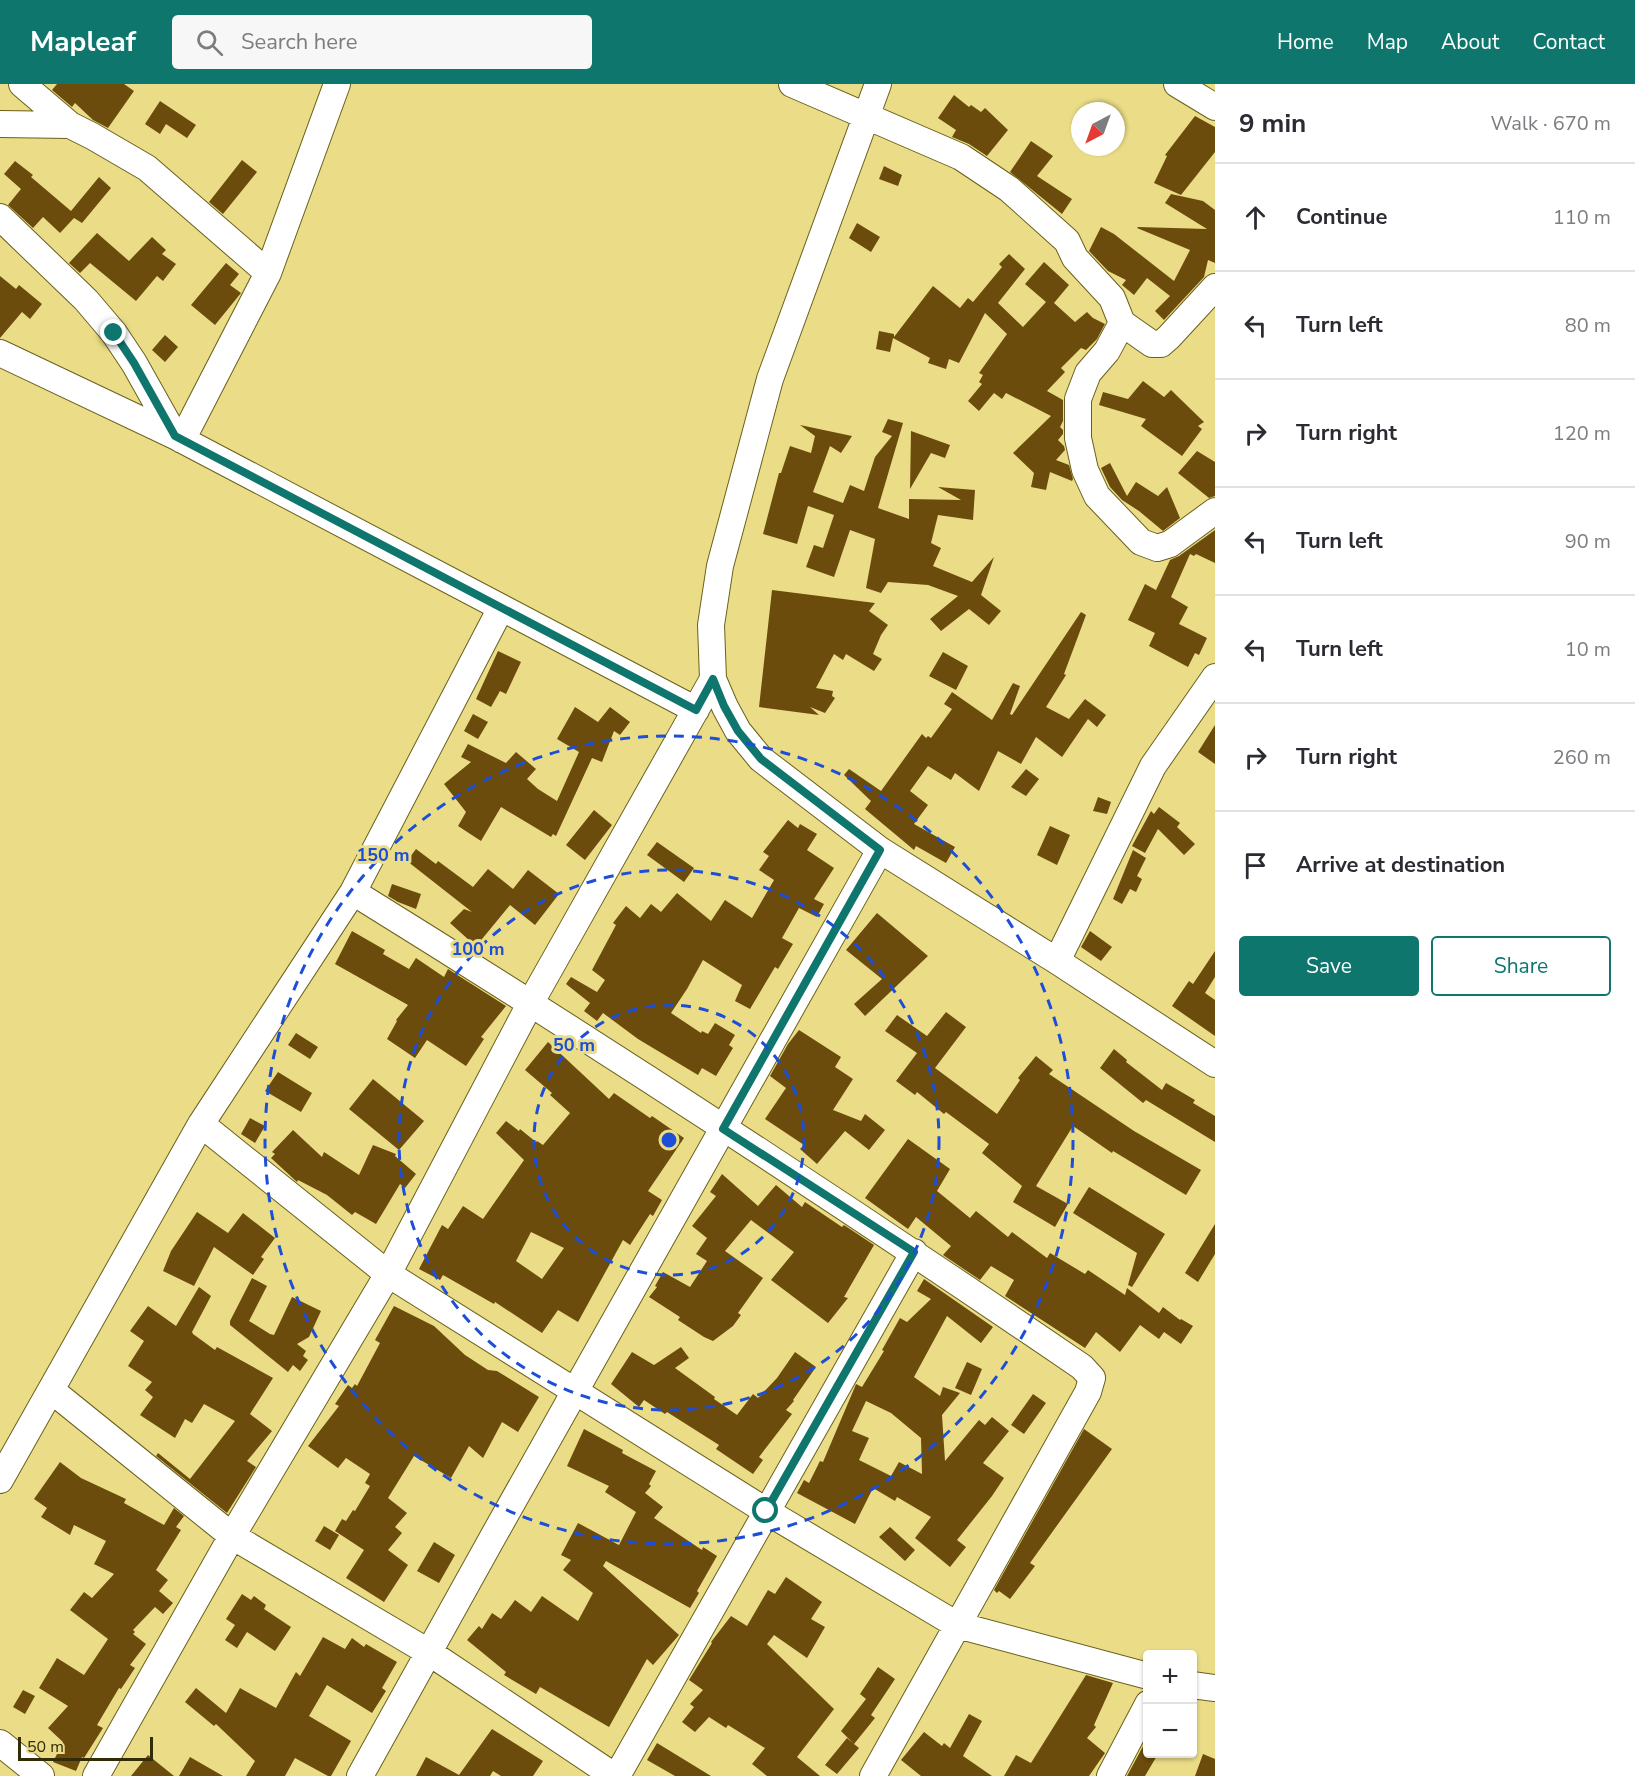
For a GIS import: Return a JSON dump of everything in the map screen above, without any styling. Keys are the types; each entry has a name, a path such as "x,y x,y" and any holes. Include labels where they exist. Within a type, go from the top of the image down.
{"street":[{"path":"22,84 70,125 147,168 267,273"},
{"path":"178,438 267,273 337,84"},
{"path":"792,84 961,157 1009,189 1067,241 1075,258 1112,298 1122,323 1152,344 1161,344 1215,287"},
{"path":"878,84 767,390 720,566 711,625 713,679 738,731 761,759 880,850 1058,961 1215,1064"},
{"path":"1177,84 1215,107"},
{"path":"0,124 70,125"},
{"path":"0,218 86,300 114,333 178,438"},
{"path":"1122,323 1107,351 1088,373 1078,399 1078,438 1085,470 1097,496 1141,542 1157,548 1170,544 1215,511"},
{"path":"0,353 178,438 696,710"},
{"path":"0,1480 201,1124 353,892 501,608"},
{"path":"1058,961 1153,766 1215,677"},
{"path":"96,1776 232,1536 388,1274 531,1002 713,679"},
{"path":"360,1776 880,850"},
{"path":"353,892 531,1002 914,1252 1082,1367 1092,1378 1088,1392 873,1776"},
{"path":"201,1124 388,1274 766,1511 957,1625 1143,1675"},
{"path":"51,1389 232,1536 430,1653 616,1776 914,1252"},
{"path":"1197,1686 1215,1688"},
{"path":"1110,1776 1143,1713"},
{"path":"0,1743 41,1776"}],"building":[{"path":"57,84 124,84 134,91 108,128 93,120 75,103 72,107 52,90"},
{"path":"954,95 969,107 971,105 981,112 985,108 1008,130 987,156 969,144 952,137 956,130 938,118"},
{"path":"160,101 196,125 187,138 166,124 160,134 145,124"},
{"path":"1195,116 1215,127 1215,152 1181,195 1154,183 1167,156 1165,155"},
{"path":"1031,141 1053,156 1037,176 1072,199 1062,214 1010,172"},
{"path":"242,160 257,172 223,214 209,202"},
{"path":"15,161 71,211 99,177 111,188 82,223 74,218 60,233 43,217 33,228 8,205 21,189 4,174"},
{"path":"884,166 902,175 898,186 879,179"},
{"path":"1171,194 1203,201 1215,210 1215,263 1208,260 1204,277 1164,320 1155,311 1170,296 1147,278 1134,295 1122,285 1126,280 1108,271 1089,251 1101,227 1114,234 1174,281 1190,250 1137,228 1207,229 1165,203"},
{"path":"857,223 880,237 871,252 849,238"},
{"path":"97,233 129,261 152,237 166,250 162,254 176,264 163,281 157,276 136,301 90,263 80,273 69,263"},
{"path":"1009,254 1025,269 998,303 1023,327 1046,302 1025,284 1044,262 1069,285 1054,303 1075,322 1087,312 1105,324 1097,339 1086,350 1081,348 1061,368 1065,372 1047,391 1063,400 1063,421 1060,427 1063,434 1058,440 1065,450 1056,460 1069,465 1073,479 1072,481 1050,472 1046,490 1031,487 1034,473 1013,453 1051,416 1006,393 1002,399 994,393 979,411 968,401 982,384 979,382 983,375 979,373 1007,334 985,313 959,363 949,359 946,369 928,363 930,358 893,338 890,352 876,349 879,331 894,334 894,337 933,286 960,308 968,298 973,302 1002,267 999,264"},
{"path":"226,263 239,274 230,285 241,293 215,325 191,305"},
{"path":"0,276 16,289 19,285 42,304 30,319 22,312 0,338"},
{"path":"165,335 178,347 165,362 152,350"},
{"path":"1143,381 1164,397 1171,390 1204,422 1198,426 1202,429 1182,456 1141,426 1146,419 1099,405 1103,392 1128,399"},
{"path":"888,419 903,423 878,508 909,519 909,499 961,500 938,487 975,490 973,520 938,515 931,543 941,548 933,566 972,582 994,557 981,595 1001,611 989,625 969,609 941,631 930,619 958,596 928,585 888,582 881,593 866,588 875,539 850,530 834,577 806,567 814,545 823,548 834,515 808,506 797,544 763,534 779,473 781,473 790,446 811,453 815,436 800,425 852,436 841,453 830,446 813,492 843,503 850,485 864,491 875,457 892,436 882,432"},
{"path":"911,431 950,445 945,458 931,453 910,489"},
{"path":"1197,451 1215,462 1215,496 1209,498 1178,473"},
{"path":"1110,463 1127,496 1136,482 1158,496 1167,487 1180,518 1163,531 1122,500 1110,487 1101,468"},
{"path":"1215,530 1215,563 1196,554 1194,556 1190,554 1171,597 1188,607 1179,624 1207,638 1199,655 1195,653 1188,667 1149,646 1155,633 1128,620 1145,584 1156,590 1170,560"},
{"path":"772,590 875,603 869,611 888,625 873,654 882,659 874,671 846,654 843,660 834,654 816,688 833,691 832,696 835,698 825,713 810,707 819,715 759,707"},
{"path":"1081,612 1086,615 1064,674 1066,675 1046,707 1069,719 1085,699 1106,715 1097,727 1088,719 1062,757 1036,737 1021,764 998,751 979,791 955,773 951,780 928,766 910,791 928,805 914,824 955,847 946,863 916,846 914,850 865,809 871,801 844,775 849,769 881,791 922,734 926,738 928,736 931,738 952,709 944,704 952,692 992,720 1013,683 1020,686 1010,714 1012,715"},
{"path":"498,651 521,662 506,694 500,691 491,707 476,699"},
{"path":"943,652 968,666 956,690 929,676"},
{"path":"575,707 598,722 610,707 630,722 620,735 614,731 602,762 592,758 556,836 553,834 551,837 501,807 481,841 458,826 466,812 444,784 471,762 461,757 468,744 506,763 516,752 536,769 527,779 557,801 579,752 557,739"},
{"path":"473,714 488,722 478,739 464,731"},
{"path":"1215,725 1215,764 1198,752"},
{"path":"1026,769 1039,779 1026,796 1011,787"},
{"path":"1098,797 1111,802 1107,814 1093,811"},
{"path":"1159,807 1180,823 1177,827 1195,844 1184,855 1158,829 1145,853 1132,846 1151,811 1154,814"},
{"path":"594,810 612,825 585,860 566,845"},
{"path":"788,820 798,828 800,824 817,834 807,850 834,868 814,899 824,904 817,917 799,908 782,938 793,944 778,969 775,967 750,1009 735,1001 742,985 703,960 671,1013 701,1033 702,1031 708,1034 715,1023 735,1035 729,1045 733,1048 716,1076 702,1068 698,1075 638,1039 603,1013 597,1021 584,1011 590,1003 566,984 571,977 597,992 605,980 592,970 616,925 613,923 626,906 640,918 651,904 661,912 677,893 711,921 725,900 752,918 774,880 759,870 769,856 763,852"},
{"path":"1050,826 1070,835 1057,865 1037,855"},
{"path":"657,842 694,868 684,882 647,855"},
{"path":"416,849 436,864 438,861 473,887 488,869 513,889 528,870 559,894 535,925 510,905 473,950 467,946 470,941 450,923 464,909 472,912 407,861"},
{"path":"1133,850 1146,858 1137,876 1142,879 1136,892 1130,889 1122,904 1113,899"},
{"path":"392,884 421,894 416,909 388,896"},
{"path":"877,913 928,956 865,1016 854,1004 882,979 846,950"},
{"path":"352,931 385,950 383,954 409,969 416,958 444,977 448,969 506,1006 481,1037 484,1039 466,1066 427,1040 415,1058 387,1039 396,1020 408,1005 335,964"},
{"path":"1090,931 1112,947 1101,961 1081,947"},
{"path":"1215,951 1215,977 1205,993 1215,1000 1215,1036 1172,1006 1189,981 1193,984"},
{"path":"946,1012 966,1027 935,1068 997,1114 1020,1080 1018,1078 1036,1056 1053,1070 1049,1074 1134,1131 1201,1170 1186,1195 1113,1151 1112,1153 1073,1126 1036,1186 1068,1204 1055,1227 1013,1202 1022,1186 982,1153 989,1144 946,1112 944,1114 917,1092 915,1095 896,1081 917,1053 885,1031 897,1015 927,1036"},
{"path":"799,1030 841,1057 835,1067 853,1079 833,1110 861,1121 865,1114 885,1130 869,1150 845,1131 817,1164 800,1149 804,1145 765,1119 786,1088 770,1076 788,1044"},
{"path":"296,1033 318,1047 310,1059 288,1045"},
{"path":"548,1042 609,1099 614,1093 684,1138 648,1191 662,1200 653,1216 650,1214 630,1245 623,1240 578,1322 558,1310 542,1333 495,1302 494,1304 443,1275 440,1280 419,1269 442,1225 448,1229 463,1206 483,1219 524,1160 496,1133 506,1121 543,1145 570,1113 550,1095 552,1093 525,1070","holes":["531,1232 564,1248 542,1279 516,1261"]},
{"path":"1114,1049 1127,1060 1126,1062 1162,1090 1166,1083 1195,1100 1193,1103 1215,1116 1215,1142 1146,1100 1143,1103 1100,1068"},
{"path":"278,1072 312,1093 301,1112 265,1091"},
{"path":"373,1079 424,1121 399,1150 349,1109"},
{"path":"250,1118 265,1126 255,1143 241,1134"},
{"path":"293,1130 322,1157 324,1152 359,1175 373,1145 396,1154 395,1156 416,1174 405,1188 400,1184 376,1224 355,1212 352,1215 327,1195 298,1180 297,1182 271,1158 275,1154 272,1152"},
{"path":"908,1139 950,1169 937,1191 970,1218 976,1211 1008,1237 1012,1232 1047,1258 1050,1253 1085,1274 1088,1270 1125,1295 1127,1288 1159,1313 1163,1307 1180,1320 1193,1326 1181,1344 1164,1332 1159,1339 1140,1325 1120,1352 1096,1332 1085,1348 1005,1296 1014,1280 991,1266 980,1280 943,1255 951,1246 916,1217 908,1229 865,1198"},
{"path":"722,1174 758,1206 776,1185 802,1207 805,1202 874,1245 844,1297 848,1298 828,1323 771,1280 794,1252 751,1220 725,1251 763,1278 738,1313 741,1315 733,1326 713,1341 678,1320 680,1317 649,1297 657,1287 655,1286 663,1272 690,1287 707,1261 696,1254 707,1238 692,1226 716,1196 710,1192"},
{"path":"1089,1187 1165,1234 1132,1287 1128,1285 1137,1253 1073,1213"},
{"path":"197,1212 228,1233 243,1213 275,1238 261,1257 264,1259 253,1275 214,1247 194,1286 163,1271 171,1251"},
{"path":"1215,1224 1215,1254 1198,1282 1185,1273"},
{"path":"252,1278 267,1286 249,1321 270,1334 274,1335 292,1297 321,1311 309,1337 297,1344 306,1351 303,1356 308,1360 300,1371 293,1365 288,1372 230,1325"},
{"path":"924,1279 993,1327 981,1343 947,1316 914,1377 940,1396 943,1387 960,1393 942,1415 945,1461 979,1420 985,1425 992,1417 1009,1431 983,1463 1004,1478 957,1540 966,1547 950,1567 915,1538 931,1517 897,1497 895,1501 873,1488 855,1524 797,1493 804,1480 809,1483 820,1461 823,1462 856,1384 862,1387 884,1351 882,1350 900,1318 907,1322 931,1299 917,1291","holes":["866,1401 891,1413 921,1438 922,1474 899,1462 891,1476 859,1460 869,1438 852,1431"]},
{"path":"199,1287 211,1296 193,1334 215,1350 217,1347 273,1378 250,1414 272,1431 247,1461 256,1467 227,1513 156,1456 158,1453 190,1479 235,1421 204,1404 192,1423 185,1419 175,1438 140,1415 153,1397 145,1390 152,1382 128,1366 144,1341 130,1331 148,1306 176,1326"},
{"path":"394,1306 434,1326 465,1355 488,1370 497,1371 539,1397 518,1432 502,1422 483,1458 469,1446 451,1478 414,1456 388,1498 407,1513 395,1527 402,1533 388,1550 408,1565 384,1602 346,1578 364,1550 335,1531 342,1519 346,1521 353,1510 355,1511 370,1486 365,1483 370,1474 346,1458 338,1468 308,1446 339,1406 335,1404 348,1385 352,1388 355,1384 357,1386 380,1343 375,1340"},
{"path":"681,1347 689,1358 675,1368 737,1415 753,1394 758,1398 777,1378 795,1352 816,1367 786,1410 792,1414 759,1457 763,1460 753,1474 716,1449 719,1445 667,1412 665,1414 644,1400 639,1407 611,1384 632,1352 654,1365"},
{"path":"967,1362 982,1369 971,1395 955,1388"},
{"path":"1033,1394 1046,1403 1024,1434 1011,1425"},
{"path":"584,1429 656,1471 649,1484 651,1486 645,1493 663,1507 654,1518 702,1550 703,1547 717,1556 690,1608 606,1561 603,1566 679,1635 653,1665 647,1659 609,1727 540,1687 536,1694 504,1675 506,1672 467,1640 479,1626 482,1629 492,1613 501,1619 515,1600 531,1612 542,1596 578,1621 593,1593 563,1570 571,1560 561,1555 578,1523 619,1545 636,1512 605,1492 609,1486 567,1466"},
{"path":"1084,1429 1112,1449 1030,1563 1035,1566 1010,1599 999,1591 997,1593 994,1590"},
{"path":"60,1462 81,1478 126,1499 124,1503 164,1525 174,1508 184,1516 176,1527 181,1530 156,1570 168,1580 159,1591 173,1603 163,1614 155,1607 133,1630 135,1632 133,1634 146,1644 130,1665 135,1668 121,1689 119,1688 97,1725 103,1728 84,1758 82,1757 76,1771 53,1762 63,1742 48,1728 68,1706 39,1688 57,1658 84,1675 108,1639 70,1610 84,1592 92,1598 114,1574 94,1564 106,1541 74,1525 70,1535 41,1517 47,1508 34,1499"},
{"path":"324,1526 339,1535 330,1550 315,1541"},
{"path":"890,1527 915,1550 905,1561 879,1537"},
{"path":"434,1542 455,1555 439,1583 417,1571"},
{"path":"786,1577 822,1602 811,1619 825,1627 807,1658 774,1635 767,1644 834,1709 797,1757 820,1776 767,1776 752,1764 765,1748 728,1725 726,1728 709,1717 695,1732 682,1722 694,1707 690,1704 703,1690 689,1680 711,1642 731,1616 747,1626 768,1590 775,1594"},
{"path":"242,1594 251,1600 254,1596 266,1605 264,1609 291,1627 275,1651 247,1632 237,1648 225,1640 235,1625 226,1619"},
{"path":"323,1637 345,1649 352,1638 364,1647 366,1644 397,1662 382,1688 386,1691 372,1713 327,1685 309,1716 351,1741 331,1776 295,1758 285,1776 246,1776 255,1761 216,1724 214,1726 185,1702 196,1688 226,1713 240,1688 276,1708 296,1672 300,1676"},
{"path":"878,1667 895,1679 871,1715 875,1718 854,1744 841,1731 866,1699 860,1694"},
{"path":"1086,1675 1113,1683 1094,1725 1096,1727 1087,1738 1105,1753 1089,1776 1004,1776 1016,1755 1031,1763"},
{"path":"23,1690 35,1696 25,1714 13,1707"},
{"path":"969,1714 982,1721 963,1756 992,1776 921,1776 901,1760 924,1732 942,1746 944,1743 950,1748"},
{"path":"492,1729 543,1761 533,1776 501,1776 493,1771 490,1776 416,1776 426,1757 459,1775"},
{"path":"847,1738 859,1748 837,1774 825,1765"},
{"path":"657,1743 711,1776 675,1776 647,1760"},
{"path":"1143,1746 1143,1758 1156,1758 1145,1776 1127,1776"},
{"path":"1203,1754 1215,1759 1215,1776 1195,1776"},
{"path":"148,1755 174,1776 131,1776"},
{"path":"190,1757 223,1776 179,1776"}],"route":[{"path":"114,333 134,363 175,436 696,710 713,679 738,731 761,759 880,850 723,1129 914,1252 766,1511"}]}
